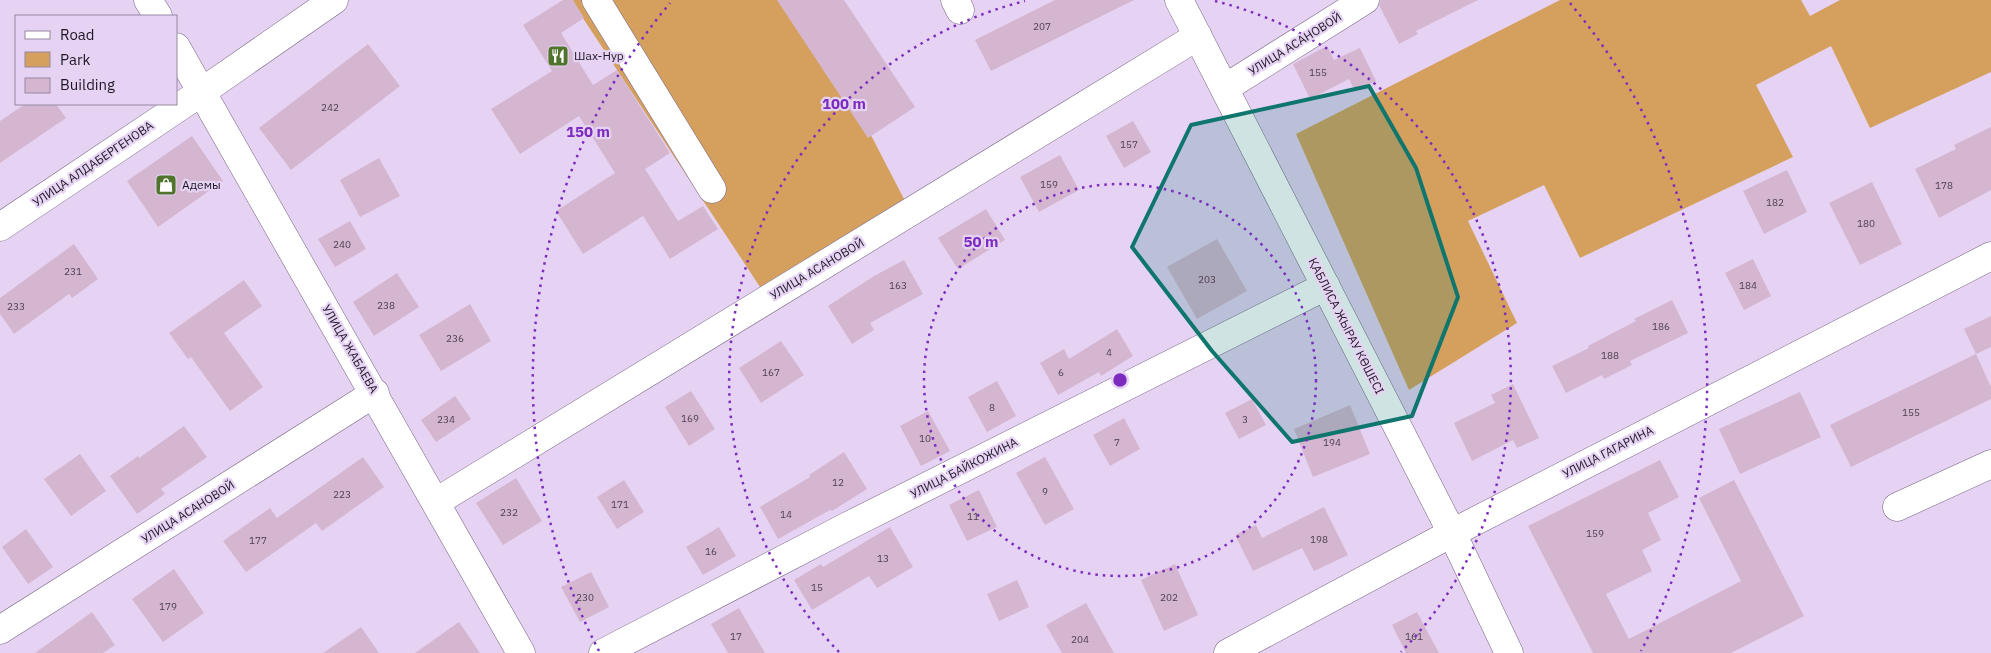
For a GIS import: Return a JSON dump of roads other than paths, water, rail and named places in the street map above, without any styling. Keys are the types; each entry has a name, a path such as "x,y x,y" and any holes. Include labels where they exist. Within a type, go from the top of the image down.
{"street":[{"path":"148,0 157,15"},
{"name":"УЛИЦА АЛДАБЕРГЕНОВА","path":"0,227 203,91 334,0"},
{"path":"596,0 712,189"},
{"name":"ҚАБЛИСА ЖЫРАУ КӨШЕСІ","path":"1180,0 1452,533 1509,653"},
{"name":"УЛИЦА АСАНОВОЙ","path":"1225,88 1365,0"},
{"name":"УЛИЦА АСАНОВОЙ","path":"436,502 1198,36"},
{"name":"УЛИЦА ЖАБАЕВА","path":"178,50 203,91 522,653"},
{"name":"УЛИЦА ГАГАРИНА","path":"1228,653 1452,533 1991,256"},
{"name":"УЛИЦА БАЙКОЖИНА","path":"603,653 848,526 1326,286"},
{"name":"УЛИЦА АСАНОВОЙ","path":"0,630 375,393"},
{"path":"1897,507 1991,464"}],"place":[{"name":"Шах-Нур","path":"558,56"},
{"name":"Адемы","path":"166,185"}]}
